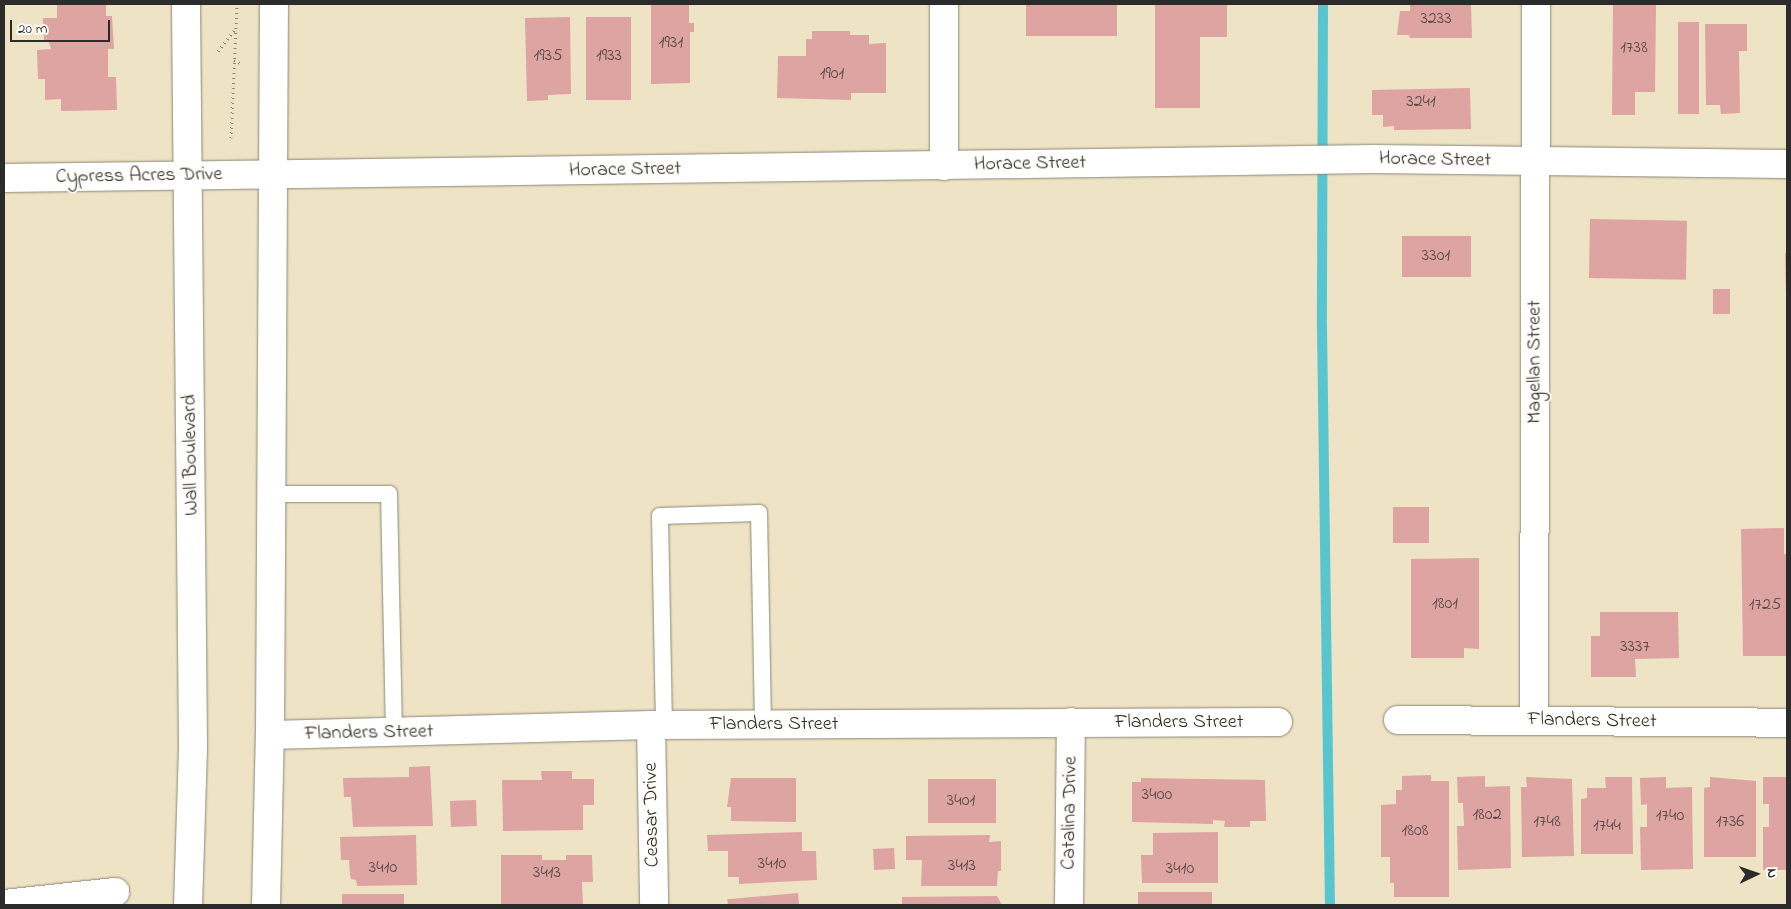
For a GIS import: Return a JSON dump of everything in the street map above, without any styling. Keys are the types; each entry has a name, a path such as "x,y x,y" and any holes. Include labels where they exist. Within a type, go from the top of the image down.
{"street":[{"name":"Wall Boulevard","path":"186,4 193,748 188,905"},
{"path":"266,905 270,735 274,4"},
{"path":"944,4 944,166"},
{"name":"Magellan Street","path":"1534,720 1536,4"},
{"name":"Horace Street","path":"274,174 1374,159 1787,164"},
{"name":"Cypress Acres Drive","path":"4,178 274,174"},
{"name":"Flanders Street","path":"1398,720 1787,723"},
{"name":"Catalina Drive","path":"1069,905 1071,722"},
{"name":"Flanders Street","path":"270,735 658,725 1278,722"},
{"name":"Ceasar Drive","path":"654,905 658,725"},
{"path":"4,904 115,892"}],"lane":[{"path":"272,494 389,494 394,732"},
{"path":"658,725 660,516 759,513 763,724"}],"path":[{"path":"231,138 238,4"},
{"path":"215,55 236,28"}],"building":[{"path":"57,4 106,4 106,16 112,16 114,49 108,49 108,77 116,77 117,110 61,111 61,99 45,100 45,79 38,79 37,50 51,49 48,40 44,40 43,18 57,18"},
{"path":"651,4 689,4 689,23 694,23 694,32 690,32 690,83 651,84"},
{"path":"1026,4 1117,4 1117,36 1026,36"},
{"path":"1227,4 1227,37 1200,37 1200,108 1155,108 1155,5"},
{"path":"1410,4 1471,4 1472,38 1410,38 1409,35 1397,35 1400,11 1410,11"},
{"path":"1613,5 1656,5 1655,92 1635,92 1635,115 1612,115"},
{"path":"570,17 571,94 548,95 548,100 527,101 525,18"},
{"path":"586,17 631,17 631,100 586,100"},
{"path":"1678,22 1699,22 1699,114 1678,114"},
{"path":"1705,24 1747,24 1747,51 1739,51 1740,113 1721,114 1720,105 1706,105"},
{"path":"812,31 850,31 850,35 869,35 869,44 886,43 886,93 851,93 851,100 777,98 778,56 806,56 806,39 812,39"},
{"path":"1470,88 1471,129 1394,130 1394,126 1383,127 1383,115 1372,115 1372,90"},
{"path":"1590,219 1687,221 1686,280 1589,278"},
{"path":"1402,236 1471,236 1471,277 1402,277"},
{"path":"1785,253 1787,253 1787,295 1786,295"},
{"path":"1713,289 1730,289 1730,314 1713,314"},
{"path":"1393,507 1429,507 1429,543 1393,543"},
{"path":"1784,528 1784,554 1787,554 1787,656 1743,656 1741,529"},
{"path":"1479,558 1479,649 1464,648 1464,658 1411,658 1411,559"},
{"path":"1600,612 1678,612 1679,658 1635,659 1636,677 1591,677 1591,636 1600,636"},
{"path":"430,766 433,826 353,827 351,797 344,797 343,778 409,777 409,767"},
{"path":"541,771 572,771 572,779 594,779 594,805 583,805 583,830 503,831 502,780 542,780"},
{"path":"1431,775 1431,781 1449,781 1449,897 1394,897 1394,883 1390,883 1390,857 1381,857 1381,805 1396,804 1396,790 1402,790 1402,776"},
{"path":"1485,776 1485,787 1510,786 1511,868 1458,870 1457,826 1464,826 1463,803 1458,803 1457,777"},
{"path":"1526,777 1572,779 1574,856 1522,857 1521,787 1527,787"},
{"path":"1605,777 1632,777 1633,854 1581,854 1581,799 1587,798 1587,788 1606,788"},
{"path":"1666,777 1666,788 1692,787 1693,869 1641,870 1640,827 1647,827 1647,804 1641,805 1640,778"},
{"path":"1710,777 1756,781 1756,857 1704,857 1704,788 1710,787"},
{"path":"1763,777 1787,777 1787,870 1763,870 1763,827 1769,827 1769,804 1763,804"},
{"path":"731,778 796,778 796,822 731,821 731,807 727,807"},
{"path":"1141,778 1265,780 1266,821 1250,821 1250,827 1224,827 1225,821 1213,820 1213,824 1132,822 1132,782 1141,782"},
{"path":"928,779 996,779 996,823 928,823"},
{"path":"476,800 477,826 451,827 450,801"},
{"path":"802,832 802,851 816,851 817,880 739,884 739,877 728,877 728,851 708,851 707,835"},
{"path":"1218,832 1218,883 1142,883 1141,855 1153,855 1153,833"},
{"path":"416,835 417,885 357,886 356,880 351,879 349,860 341,860 340,837"},
{"path":"990,835 989,842 1001,841 1001,871 998,871 997,886 921,886 922,860 906,860 906,836"},
{"path":"894,848 895,869 874,870 873,849"},
{"path":"501,855 542,855 542,860 566,860 566,855 592,855 593,882 582,882 583,905 501,905"},
{"path":"1138,892 1212,892 1212,905 1138,905"},
{"path":"798,893 799,905 728,905 727,899"},
{"path":"342,894 404,894 404,905 342,905"},
{"path":"997,896 1002,905 902,905 902,897"}],"waterway":[{"path":"1323,4 1322,327 1330,905"}]}
